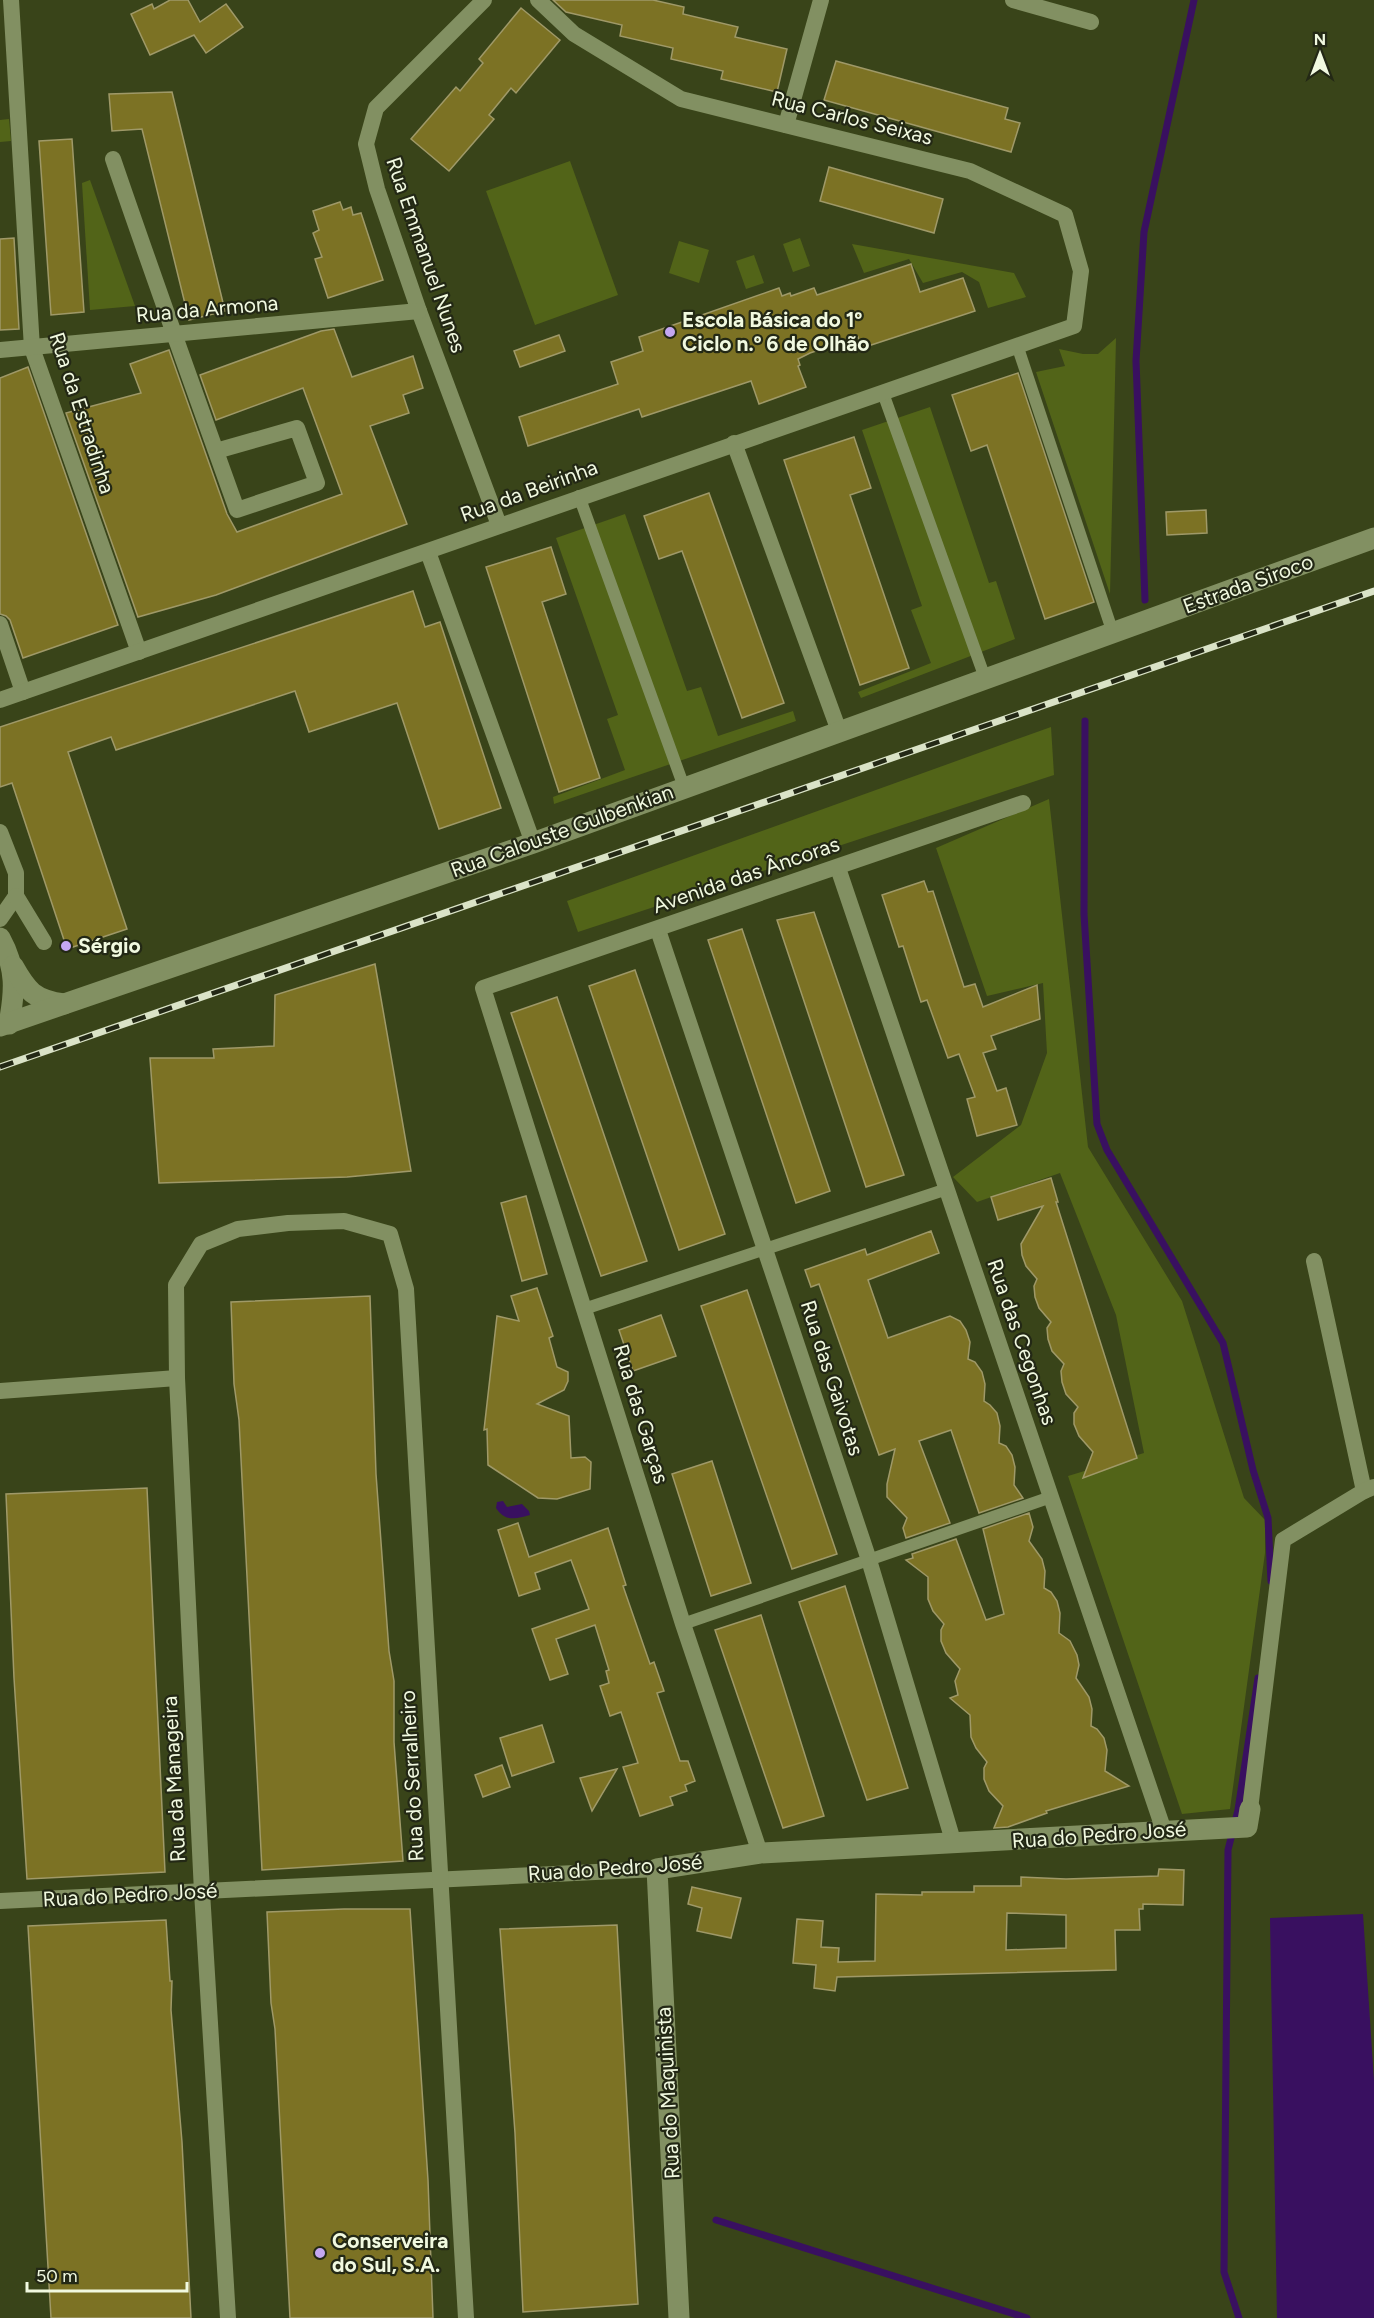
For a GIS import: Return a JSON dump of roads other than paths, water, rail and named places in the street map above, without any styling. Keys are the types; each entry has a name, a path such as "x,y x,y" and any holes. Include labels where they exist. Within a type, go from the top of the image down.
{"street":[{"name":"Rua da Estradinha","path":"11,0 32,348 139,652"},
{"name":"Rua Emmanuel Nunes","path":"484,0 376,108 366,144 377,189 419,311 499,525"},
{"name":"Rua Carlos Seixas","path":"538,0 574,34 681,99 970,171 1065,215 1081,271 1074,326"},
{"path":"786,125 821,0"},
{"path":"1013,0 1091,22"},
{"path":"113,159 173,334 237,510 317,483 297,428 216,452"},
{"name":"Rua da Armona","path":"0,350 419,311"},
{"name":"Rua da Beirinha","path":"0,700 428,552 579,496 1074,326"},
{"path":"1017,345 1117,632"},
{"path":"883,393 985,678"},
{"path":"734,443 839,731"},
{"path":"579,496 684,787"},
{"name":"Estrada Siroco","path":"1117,632 1374,538"},
{"path":"428,552 533,843"},
{"path":"0,624 23,692"},
{"name":"Rua Calouste Gulbenkian","path":"3,1021 64,1004 533,843 1117,632"},
{"name":"Avenida das Âncoras","path":"483,988 658,930 1023,803"},
{"path":"0,832 16,873 16,896 44,942"},
{"name":"Rua das Cegonhas","path":"838,868 1164,1831"},
{"path":"0,919 16,896"},
{"name":"Rua das Gaivotas","path":"658,930 869,1560 954,1844"},
{"path":"0,938 25,987 34,996 46,1002 64,1004"},
{"path":"3,1021 14,996 12,965"},
{"name":"Rua das Garças","path":"483,988 683,1624 760,1853"},
{"path":"584,1309 947,1189"},
{"name":"Rua da Manageira","path":"228,2318 202,1892 177,1378 176,1285 201,1244 238,1229 288,1223 344,1221 390,1234"},
{"name":"Rua do Serralheiro","path":"390,1234 406,1289 466,2318"},
{"path":"1244,1818 1283,1540 1369,1489 1314,1261"},
{"path":"0,1391 177,1378"},
{"path":"683,1624 1051,1497"},
{"name":"Rua do Pedro José","path":"0,1901 657,1869 760,1853 954,1844 1206,1828 1244,1818"},
{"name":"Rua do Maquinista","path":"657,1869 679,2318"}],"waterway":[{"path":"1145,600 1136,361 1144,232 1194,0"},
{"path":"1085,721 1084,914 1097,1124 1107,1150 1223,1343 1253,1470 1268,1518 1271,1581"},
{"path":"1239,2318 1224,2272 1228,1850 1238,1810 1258,1678"},
{"path":"716,2220 1027,2318"}],"railway":[{"path":"0,1067 1374,591"}],"place":[{"name":"Escola Básica do 1º Ciclo n.º 6 de Olhão","path":"670,332"},
{"name":"Sérgio","path":"66,946"},
{"name":"Conserveira do Sul, S.A.","path":"320,2253"}]}
